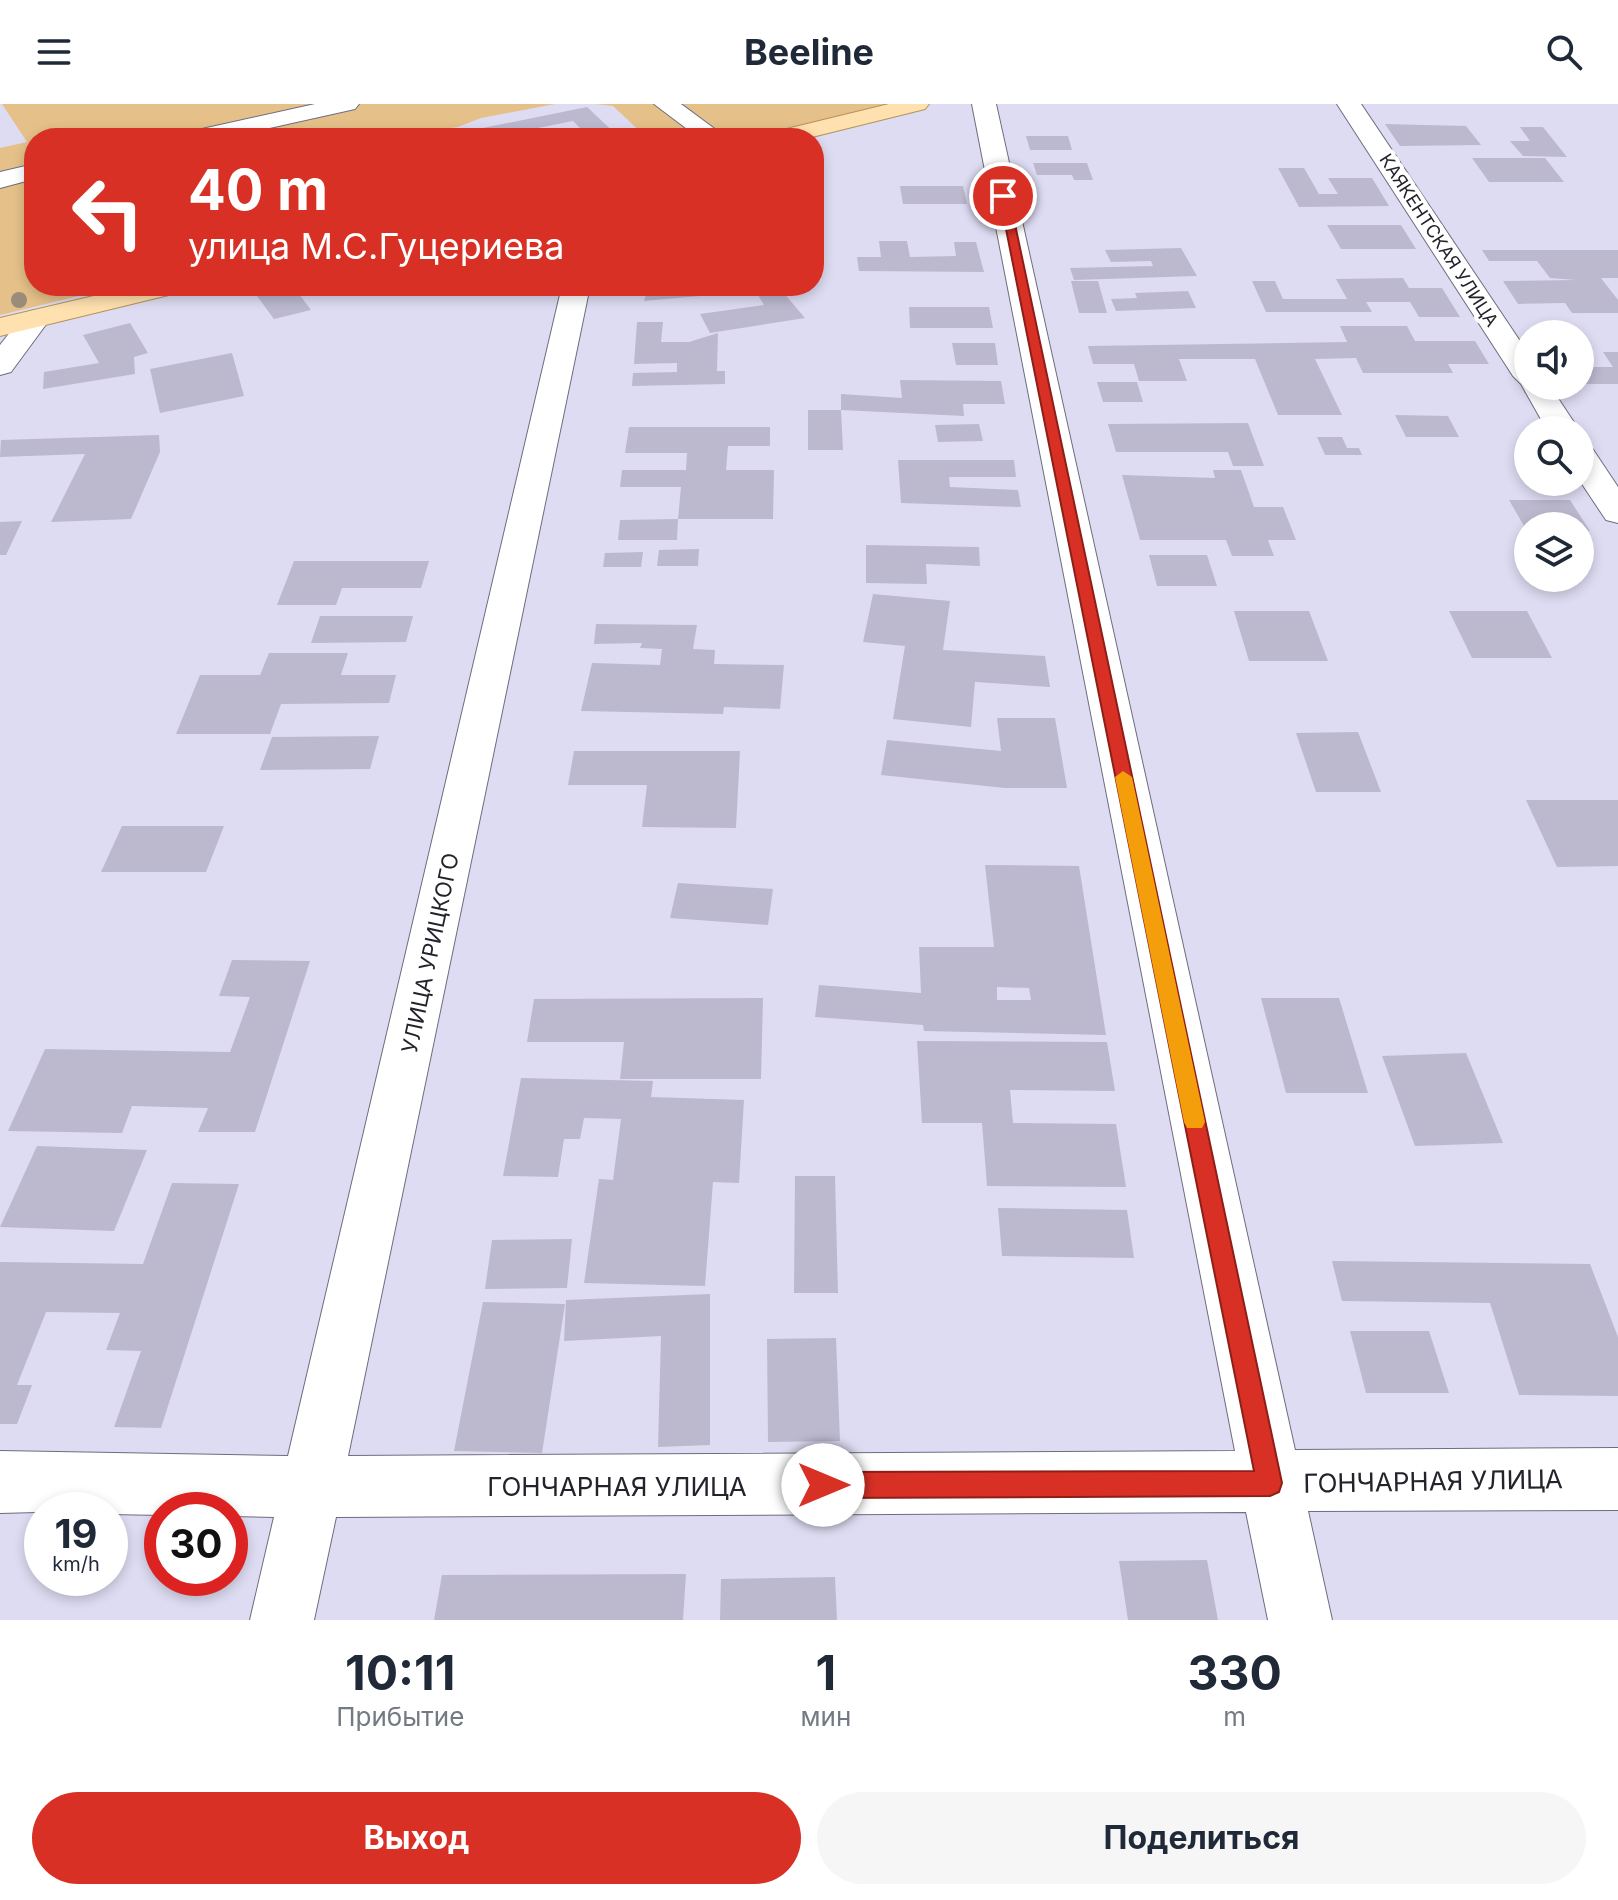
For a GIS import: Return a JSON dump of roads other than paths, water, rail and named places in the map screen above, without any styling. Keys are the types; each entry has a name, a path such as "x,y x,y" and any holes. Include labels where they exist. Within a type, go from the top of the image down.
{"main road":[{"path":"820,128 917,104"},
{"path":"0,327 130,296"}],"street":[{"path":"238,128 347,104"},
{"path":"666,104 701,128"},
{"path":"984,104 1300,1620"},
{"name":"КАЯКЕНТСКАЯ УЛИЦА","path":"1349,104 1514,355"},
{"path":"0,180 24,174"},
{"name":"УЛИЦА УРИЦКОГО","path":"282,1620 314,1487 574,296"},
{"path":"0,366 35,319"},
{"path":"1594,476 1618,513"},
{"name":"ГОНЧАРНАЯ УЛИЦА","path":"0,1482 314,1487 1618,1479"}]}
